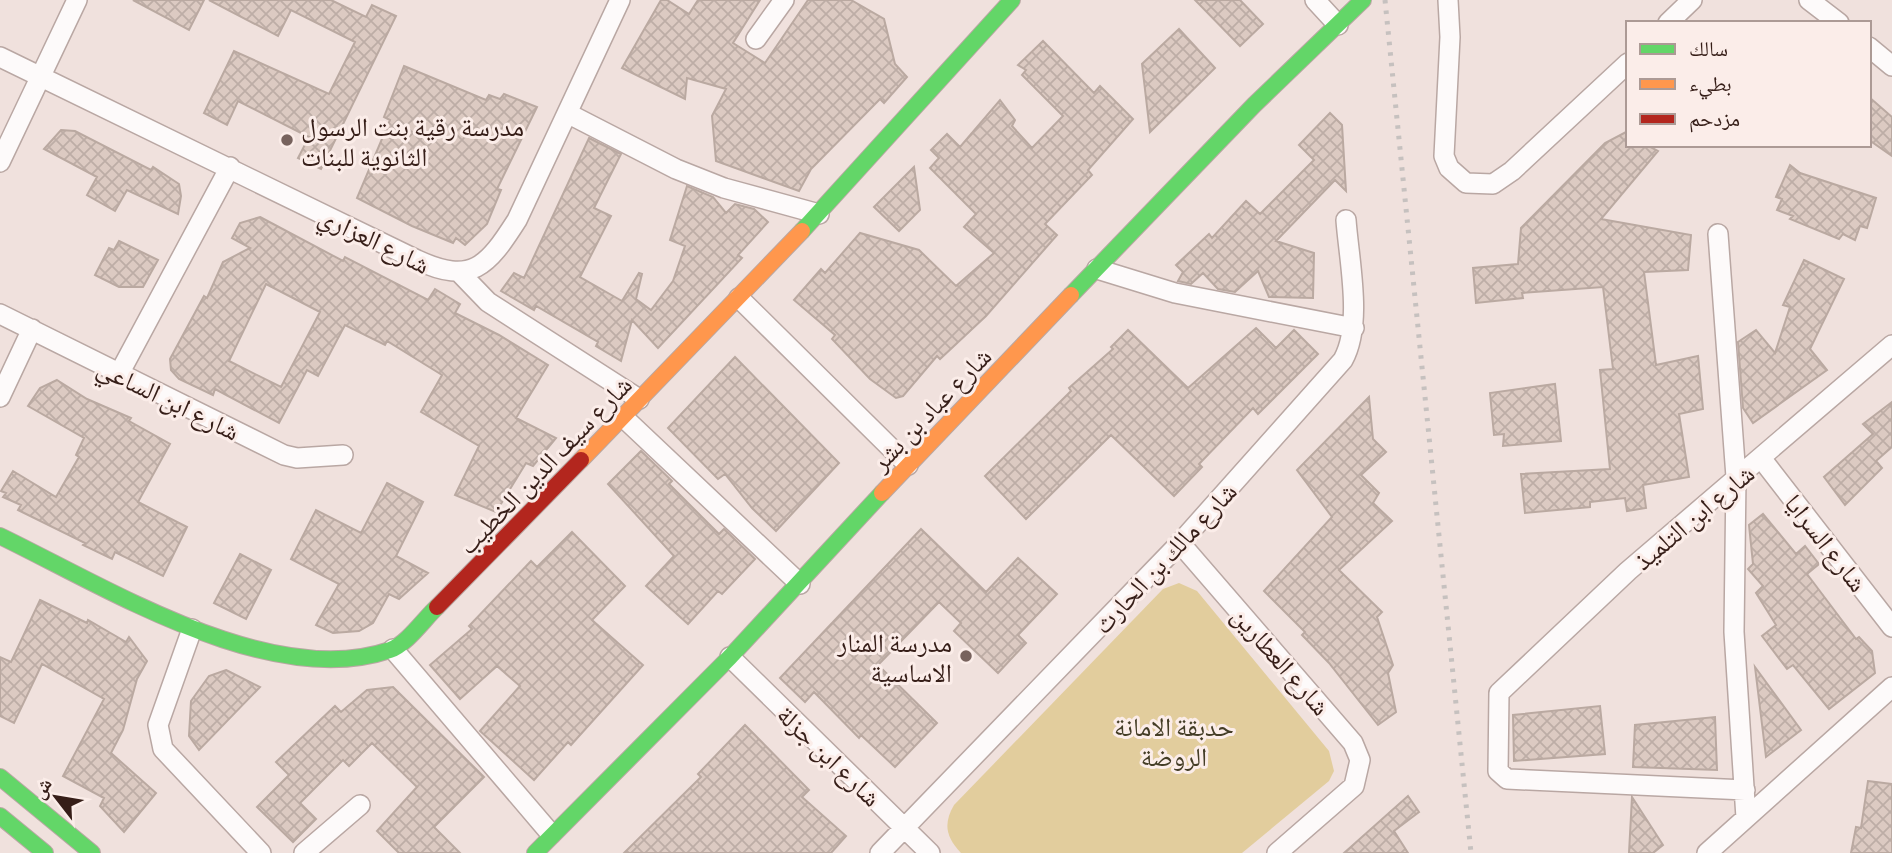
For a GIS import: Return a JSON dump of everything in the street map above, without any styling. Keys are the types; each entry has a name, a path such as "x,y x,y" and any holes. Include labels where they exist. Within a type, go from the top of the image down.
{"street":[{"path":"0,162 77,0"},
{"name":"شارع العزاري","path":"0,57 417,260 442,271 460,273 481,266 501,245 517,220 620,0"},
{"path":"756,39 784,0"},
{"name":"شارع سيف الدين الخطيب","path":"393,649 467,579 739,298 819,214 1012,0"},
{"path":"1315,0 1338,25"},
{"name":"شارع عباد بن بشر","path":"535,853 730,657 908,465 1254,105 1363,0"},
{"path":"1448,0 1450,37 1444,156 1449,168 1466,183 1493,184 1512,171 1626,65"},
{"path":"1670,21 1692,0"},
{"path":"1809,0 1836,21"},
{"path":"1871,49 1892,66"},
{"path":"567,113 676,169 723,188 819,214"},
{"path":"119,374 230,167"},
{"name":"شارع مالك بن الحارث","path":"880,853 1180,543 1333,373 1350,346 1354,328 1346,220"},
{"path":"1718,233 1736,477 1734,632 1746,818"},
{"path":"1097,269 1175,293 1354,328"},
{"path":"460,273 488,302 639,399"},
{"path":"739,298 908,465"},
{"name":"شارع ابن الساعي","path":"0,313 290,457 343,455"},
{"path":"0,397 32,329"},
{"name":"شارع ابن التلميذ","path":"1745,790 1507,779 1498,771 1496,752 1499,693 1618,580 1892,345"},
{"path":"622,417 800,584"},
{"name":"شارع السرايا","path":"1761,458 1892,627"},
{"path":"0,536 192,629 276,656 315,661 358,657 393,649 551,834"},
{"name":"شارع العطارين","path":"1180,543 1353,743 1360,760 1360,774 1354,786 1277,853"},
{"path":"192,629 158,725 158,737 163,749 261,853"},
{"name":"شارع ابن جزلة","path":"730,657 930,853"},
{"path":"1707,853 1892,687"},
{"path":"0,777 92,853"},
{"path":"304,853 360,805"},
{"path":"0,816 45,853"}],"green space":[{"name":"حدبقة الامانة الروضة","path":"1179,583 1197,591 1329,751 1334,771 1329,781 1242,853 961,853 949,836 947,824 954,805 1163,589"}],"building":[{"path":"133,0 204,0 189,30"},
{"path":"209,0 331,0 366,17 372,5 396,16 321,169 298,158 309,137 238,101 227,125 204,113 234,51 329,94 355,42 291,10 278,36"},
{"path":"661,0 667,0 689,14 698,0 760,0 733,43 765,63 808,0 851,0 884,19 895,64 907,77 884,103 880,99 811,169 799,191 716,161 712,116 726,89 687,78 685,99 622,68"},
{"path":"1195,0 1240,0 1263,24 1240,46"},
{"path":"1179,29 1215,68 1150,132 1142,64"},
{"path":"1043,41 1094,93 1100,86 1133,119 1088,170 1092,175 1045,224 1057,235 986,316 940,359 937,356 903,396 896,398 870,379 832,339 835,335 794,300 821,269 825,273 860,233 919,250 956,286 994,253 964,227 976,214 930,168 939,158 931,150 947,134 960,147 1000,100 1015,120 1012,126 1032,148 1063,116 1022,75 1026,70 1018,65"},
{"path":"404,66 486,100 489,95 500,99 504,94 537,107 497,189 501,190 487,224 465,245 456,238 453,243 412,226 357,198 390,120 384,117"},
{"path":"1871,99 1892,117 1892,156 1871,141"},
{"path":"1330,113 1342,125 1346,191 1335,180 1276,241 1314,253 1313,298 1269,297 1258,271 1235,292 1218,289 1203,273 1191,284 1178,281 1183,272 1176,265 1209,234 1212,238 1246,201 1260,214 1314,160 1299,145"},
{"path":"61,130 75,131 151,170 153,167 179,184 181,196 178,214 127,190 115,211 87,195 97,177 44,149"},
{"path":"1626,132 1626,147 1651,147 1658,151 1601,219 1691,235 1688,270 1644,272 1656,365 1698,356 1703,409 1679,414 1689,477 1643,485 1646,508 1627,511 1625,498 1590,502 1590,507 1525,513 1521,474 1610,469 1600,370 1613,369 1603,287 1522,293 1523,298 1476,303 1473,268 1518,264 1521,228 1605,143"},
{"path":"589,138 621,154 594,208 611,216 580,277 622,301 639,273 642,274 636,299 651,310 673,281 685,246 670,240 687,186 713,197 726,213 735,204 754,209 768,222 738,255 742,258 658,348 632,320 621,361 596,346 598,342 536,306 534,310 501,291 514,273 524,278"},
{"path":"1790,165 1800,173 1876,198 1867,228 1860,226 1855,240 1843,234 1839,239 1790,219 1793,216 1777,210 1782,199 1776,197"},
{"path":"914,167 920,210 899,231 874,207"},
{"path":"260,217 343,261 345,257 428,300 435,289 460,304 455,313 499,335 548,365 516,418 556,438 533,466 526,463 496,512 455,495 479,446 421,412 442,375 387,341 385,345 345,325 318,376 307,370 279,423 215,389 213,395 179,379 171,370 170,359 204,296 207,298 223,262 250,248 232,238 240,223","holes":["266,284 320,312 281,387 229,361"]},
{"path":"119,241 158,260 143,287 119,287 95,275 109,248 114,250"},
{"path":"1804,260 1844,279 1810,349 1827,370 1753,423 1743,408 1738,342 1756,330 1775,353 1790,307 1783,305"},
{"path":"1256,328 1276,348 1294,330 1318,354 1258,414 1253,408 1199,464 1202,467 1174,496 1111,435 1026,519 985,476 1071,391 1069,388 1113,349 1111,347 1128,330 1188,388"},
{"path":"735,357 839,463 776,531 752,508 725,474 718,479 668,428"},
{"path":"57,380 87,399 131,418 129,421 170,444 138,502 187,527 163,576 115,552 112,559 83,545 85,543 18,510 21,505 3,497 6,493 1,491 13,471 56,497 79,457 76,455 84,438 28,406 40,388"},
{"path":"1555,384 1561,441 1503,446 1504,434 1494,435 1490,393"},
{"path":"1369,397 1373,439 1386,452 1361,475 1379,493 1373,503 1392,521 1339,570 1382,612 1377,617 1393,665 1388,673 1396,712 1378,725 1329,663 1302,635 1305,632 1264,591 1332,517 1297,470"},
{"path":"1892,402 1892,447 1876,461 1882,468 1845,505 1824,477 1873,434 1863,424"},
{"path":"641,451 672,481 669,484 719,534 724,529 755,559 722,594 718,591 688,624 646,586 674,556 608,484"},
{"path":"387,483 423,502 396,556 428,573 399,599 389,594 373,623 359,631 333,633 316,625 339,584 291,559 316,510 361,533"},
{"path":"1763,514 1796,554 1805,546 1819,564 1807,574 1856,639 1859,637 1872,651 1875,673 1829,709 1793,665 1787,669 1762,636 1776,625 1756,593 1763,586 1748,569 1753,564 1749,525"},
{"path":"921,529 986,592 1018,558 1057,594 1018,635 1026,643 998,673 954,631 961,623 939,602 878,665 937,723 895,767 861,735 859,738 814,692 805,702 780,678"},
{"path":"572,532 625,586 592,620 643,665 571,745 568,742 534,780 480,731 520,686 497,666 460,699 430,665 472,629 469,626 531,561 537,567"},
{"path":"240,554 271,570 246,619 214,603"},
{"path":"40,600 87,623 88,620 126,642 129,637 147,661 137,679 123,730 111,753 156,793 124,832 100,806 104,798 63,776 104,699 42,664 14,723 0,716 0,657 11,662"},
{"path":"1755,667 1801,730 1766,757"},
{"path":"226,670 260,687 199,750 189,736 191,701 209,676"},
{"path":"393,687 484,777 434,827 460,853 399,853 377,831 417,787 372,743 349,766 343,760 300,803 316,819 293,842 257,807 289,775 276,762 335,706 341,712 367,690"},
{"path":"1600,706 1605,754 1514,761 1513,715"},
{"path":"1715,717 1717,770 1633,767 1635,725"},
{"path":"745,725 809,790 802,797 846,836 831,853 624,853 701,777 698,774"},
{"path":"1868,781 1892,784 1892,853 1851,853 1856,827 1861,828"},
{"path":"1408,796 1419,812 1394,831 1408,853 1344,853"},
{"path":"1632,797 1663,845 1653,853 1629,853"}],"railway":[{"path":"1385,0 1471,853"}],"traffic: fast":[{"path":"802,231 1012,0"},
{"path":"1071,295 1254,105 1363,0"},
{"path":"535,853 730,657 882,493"},
{"path":"0,536 190,628 242,645 294,657 343,659 390,650 409,637 437,607"},
{"path":"0,777 92,853"},
{"path":"0,816 45,853"}],"traffic: slow":[{"path":"581,460 802,231"},
{"path":"882,493 1071,295"}],"traffic: jam":[{"path":"437,607 581,460"}],"place":[{"name":"مدرسة رقية بنت الرسول الثانوية للبنات","path":"287,140"},
{"name":"مدرسة المنار الاساسية","path":"966,656"}]}
